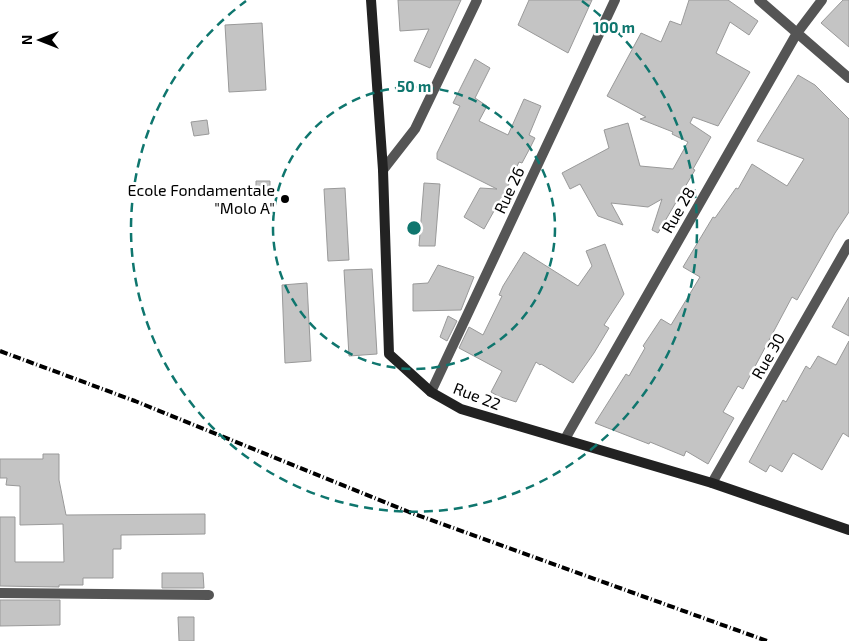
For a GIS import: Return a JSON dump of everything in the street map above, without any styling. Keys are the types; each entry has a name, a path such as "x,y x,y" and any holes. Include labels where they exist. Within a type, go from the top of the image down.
{"street":[{"name":"Rue 22","path":"371,0 383,170 389,354 431,392 461,409 712,483 849,530"},
{"path":"383,170 415,129 477,0"},
{"name":"Rue 26","path":"431,392 615,0"},
{"path":"759,0 849,78"},
{"name":"Rue 28","path":"564,439 796,33 822,0"},
{"name":"Rue 30","path":"712,483 849,244"},
{"path":"0,593 209,595"}],"building":[{"path":"398,0 461,0 430,68 414,61 429,29 400,31"},
{"path":"529,0 592,0 568,53 518,25"},
{"path":"689,0 728,0 758,21 749,35 730,22 716,53 750,72 718,126 693,117 690,123 711,137 693,169 695,170 658,233 652,230 662,199 648,207 611,203 623,225 598,216 580,184 570,189 562,173 609,148 604,130 628,123 640,166 673,169 688,142 672,134 673,132 640,119 646,117 607,96 641,33 661,42 670,21 681,25"},
{"path":"843,0 849,0 849,47 821,23"},
{"path":"262,23 266,90 229,92 225,25"},
{"path":"475,59 490,68 475,98 487,106 479,121 508,135 524,99 541,106 529,135 535,138 522,163 519,162 484,229 464,217 480,188 497,189 437,159 437,153 460,106 453,103"},
{"path":"798,75 815,85 849,119 849,212 797,300 792,297 743,389 738,386 723,412 734,418 708,464 686,451 684,456 595,423 626,374 629,376 645,348 643,346 661,319 671,325 700,277 683,267 713,217 715,218 736,188 738,189 752,164 787,186 804,159 757,141"},
{"path":"207,120 209,134 194,136 191,122"},
{"path":"256,181 270,181 270,195 256,195"},
{"path":"424,183 440,184 435,246 419,246"},
{"path":"345,188 349,260 328,261 324,189"},
{"path":"605,244 624,294 604,325 609,328 573,383 536,362 516,402 491,392 502,371 459,348 469,327 483,335 502,296 499,295 503,286 524,252 578,286 592,266 586,251"},
{"path":"438,265 474,277 461,310 413,311 413,284 428,283"},
{"path":"372,269 377,354 349,356 344,270"},
{"path":"307,283 311,361 285,363 282,285"},
{"path":"849,297 849,336 832,327"},
{"path":"448,316 457,321 447,341 440,337"},
{"path":"849,341 849,437 843,433 822,470 793,453 782,472 770,465 766,472 749,462 783,400 786,402 806,366 810,369 818,356 836,365"},
{"path":"43,454 59,454 59,480 66,515 205,514 205,534 121,535 121,549 113,549 113,578 83,578 83,585 59,585 59,587 0,586 0,517 15,517 15,562 64,562 63,524 20,525 20,486 6,485 7,478 0,478 0,459 43,459"},
{"path":"162,573 203,573 204,588 162,588"},
{"path":"0,600 60,600 60,625 0,626"},
{"path":"178,617 194,617 194,641 179,641"}],"railway":[{"path":"0,351 135,401 409,512 767,641"}],"place":[{"name":"Ecole Fondamentale \"Molo A\"","path":"285,199"}]}
